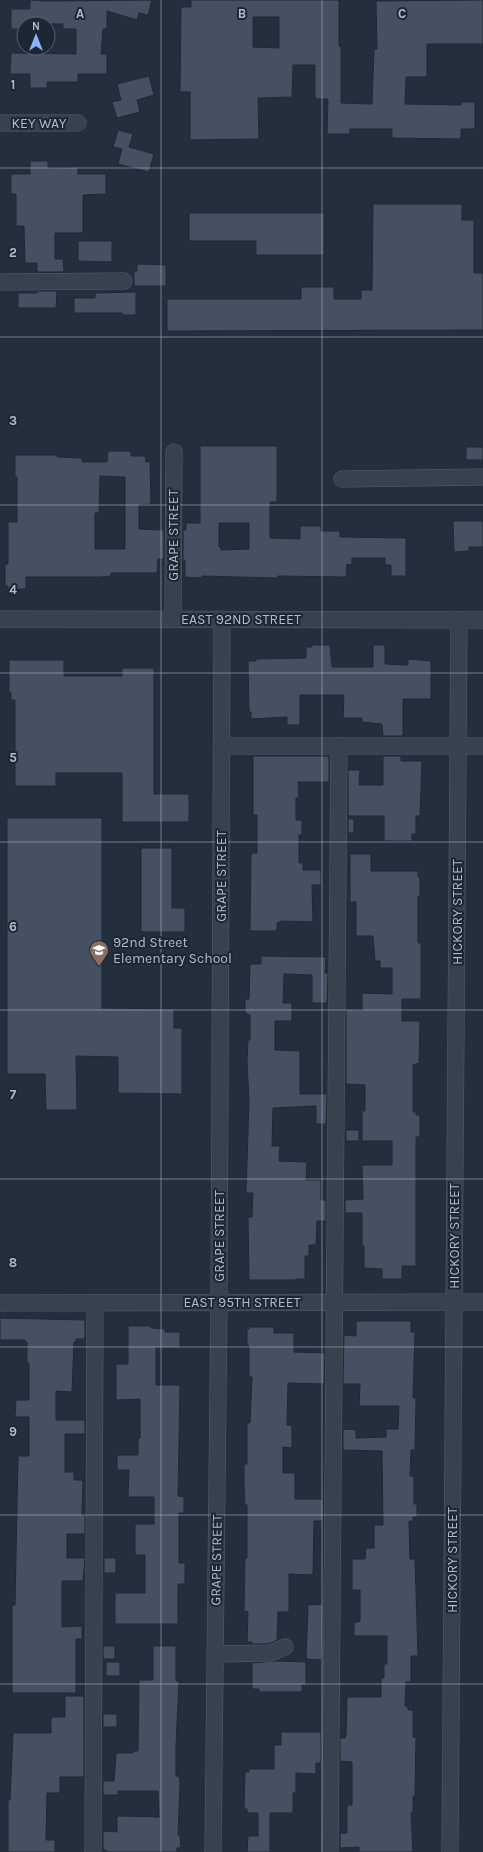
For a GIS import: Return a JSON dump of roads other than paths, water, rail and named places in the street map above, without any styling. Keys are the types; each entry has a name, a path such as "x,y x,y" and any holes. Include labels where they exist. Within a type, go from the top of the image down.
{"street":[{"name":"KEY WAY","path":"0,123 78,123"},
{"path":"0,282 124,281"},
{"name":"GRAPE STREET","path":"172,619 174,452"},
{"path":"342,479 483,477"},
{"name":"EAST 92ND STREET","path":"0,618 483,620"},
{"name":"GRAPE STREET","path":"213,1852 219,1302 222,619"},
{"name":"HICKORY STREET","path":"450,1852 459,620"},
{"path":"221,746 483,746"},
{"path":"330,1852 339,746"},
{"name":"EAST 95TH STREET","path":"0,1303 483,1302"},
{"path":"93,1852 95,1303"},
{"path":"215,1654 271,1653 285,1647"}],"place":[{"name":"92nd Street Elementary School","path":"99,967"}]}
